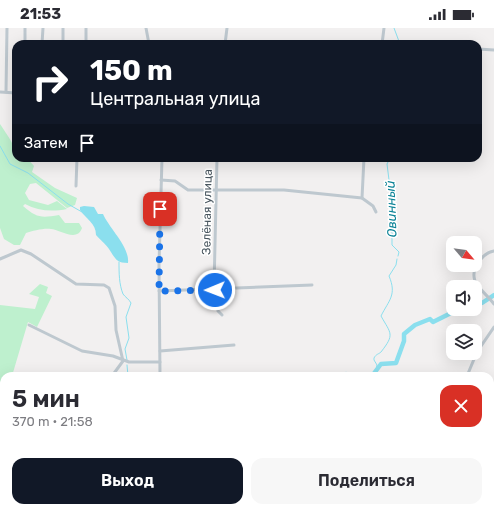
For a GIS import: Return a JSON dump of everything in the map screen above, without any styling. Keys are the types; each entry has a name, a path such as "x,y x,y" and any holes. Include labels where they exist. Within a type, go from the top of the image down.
{"street":[{"path":"6,92 7,28"},
{"path":"25,28 25,40"},
{"path":"42,40 43,28"},
{"path":"63,28 63,40"},
{"path":"86,28 86,40"},
{"path":"146,28 148,40"},
{"path":"225,40 226,28"},
{"path":"382,40 384,28"},
{"path":"482,49 494,50"},
{"path":"0,92 12,93"},
{"path":"76,186 77,162"},
{"path":"160,372 159,291 162,162"},
{"name":"Зелёная улица","path":"217,162 215,290 218,311 222,316"},
{"path":"362,198 364,162"},
{"path":"161,180 175,181 188,190 304,191 362,198 373,206 376,212"},
{"path":"0,259 21,250 32,254 76,284 108,286 115,306 115,328 123,361 115,372"},
{"path":"493,302 475,281 473,272 484,255 494,251"},
{"path":"159,291 312,285"},
{"path":"28,324 82,351 113,356 123,361 160,362"},
{"path":"468,372 477,352 494,327"},
{"path":"160,351 234,345"}],"green space":[{"path":"0,124 12,142 12,162 30,162 34,166 32,172 55,188 77,198 75,205 67,208 36,183 30,184 25,193 29,200 48,205 57,201 67,209 45,210 25,204 23,206 32,213 43,217 59,215 65,223 79,223 82,228 80,232 72,235 51,229 26,233 20,245 14,245 4,239 0,228"},
{"path":"40,284 48,287 46,293 52,296 37,327 28,322 13,372 0,372 0,305 35,309 39,297 29,294"}],"water":[{"path":"80,207 94,207 98,214 103,214 123,244 128,257 128,263 118,261 108,247 96,235 93,224 80,210"}],"waterway":[{"name":"Овинный","path":"394,28 398,40"},
{"path":"0,146 10,164 28,173 68,204 82,212"},
{"name":"Овинный","path":"388,162 392,204 392,245 399,252 398,256"},
{"name":"Овинный","path":"376,370 377,365 374,358 381,352 390,337 389,331 381,316 391,297 392,288 389,276 396,265 397,259"},
{"path":"119,262 123,294 131,303 126,317 129,338 125,349 127,360"},
{"path":"482,303 494,295"},
{"path":"375,372 381,364 396,363 404,341 404,334 415,325 430,319 433,322 446,316"},
{"path":"127,365 128,372"}],"route":[{"path":"160,209 159,291 215,290"}]}
